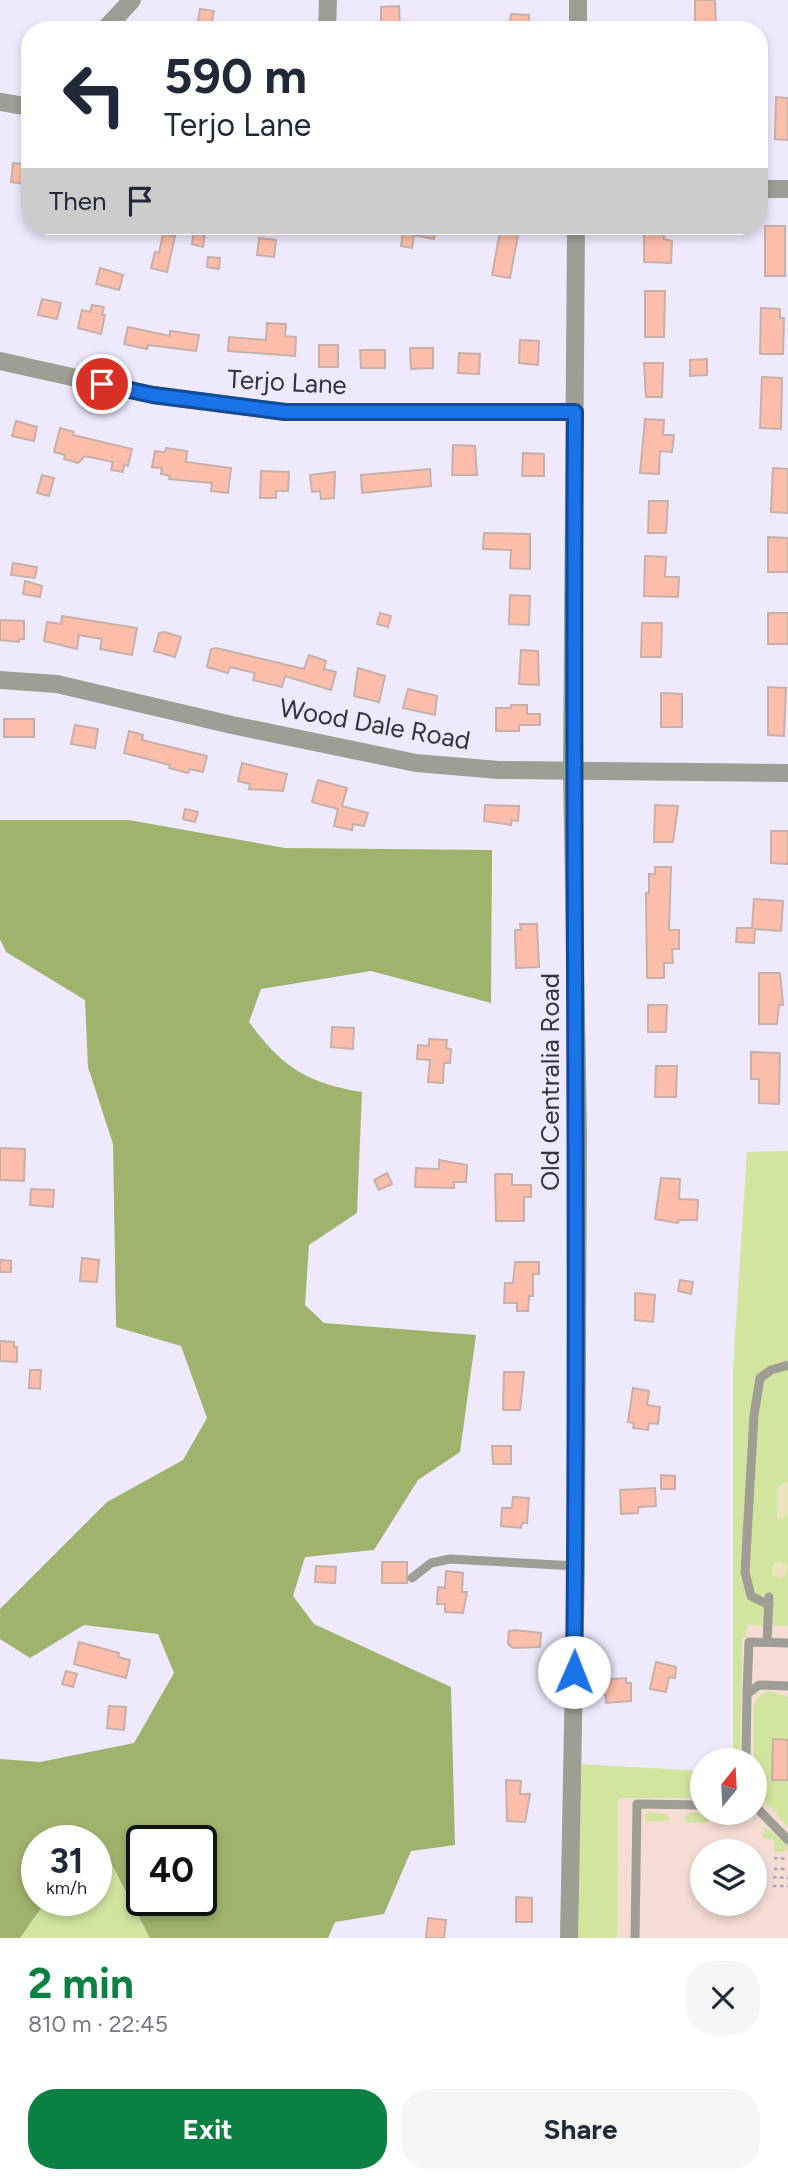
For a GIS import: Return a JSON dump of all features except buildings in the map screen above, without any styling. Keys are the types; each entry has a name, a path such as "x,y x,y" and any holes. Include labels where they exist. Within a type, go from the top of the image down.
{"street":[{"path":"112,21 132,0"},
{"path":"327,21 328,0"},
{"path":"578,0 578,21"},
{"path":"0,102 21,106"},
{"path":"768,189 788,189"},
{"name":"Old Centralia Road","path":"569,1938 576,1566 578,1132 572,771 576,235"},
{"name":"Terjo Lane","path":"0,361 153,395 285,412 575,412"},
{"name":"Wood Dale Road","path":"0,680 57,684 258,731 416,763 499,770 788,773"}],"lane":[{"path":"767,1642 769,1601 751,1596 745,1572 754,1415 760,1378 771,1370 788,1365"},
{"path":"412,1578 431,1563 450,1559 576,1566"},
{"path":"746,1748 749,1642 788,1643"},
{"path":"747,1694 759,1685 788,1686"},
{"path":"635,1938 638,1804 690,1805"},
{"path":"767,1818 788,1840"}],"path":[{"path":"774,1858 788,1859"},
{"path":"774,1869 788,1869"},
{"path":"773,1877 788,1878"},
{"path":"773,1886 788,1886"}],"shaded area":[{"path":"788,1151 788,1938 569,1938 572,1764 690,1770 690,1825 767,1825 767,1748 733,1748 733,1370 747,1152"}],"green space":[{"path":"0,820 129,820 285,848 492,850 491,1003 371,971 261,989 249,1022 273,1051 297,1070 326,1084 362,1092 357,1213 309,1245 305,1305 324,1323 476,1335 460,1452 418,1480 374,1550 305,1557 293,1596 314,1624 451,1687 455,1845 411,1851 384,1914 335,1922 328,1938 150,1938 139,1916 217,1916 217,1825 126,1825 126,1892 112,1865 112,1825 21,1825 21,1916 35,1916 20,1938 0,1938 0,1759 40,1762 134,1743 174,1673 158,1634 84,1625 30,1658 0,1639 0,1609 107,1502 183,1460 207,1418 181,1346 116,1327 113,1144 88,1067 85,1000 6,952 0,939"},
{"path":"788,1151 788,1626 747,1625 746,1636 742,1638 740,1748 733,1748 733,1370 747,1152"},
{"path":"769,1691 788,1697 788,1827 767,1804 767,1748 754,1748 754,1705 759,1696"},
{"path":"579,1764 690,1770 690,1798 618,1798 617,1938 577,1938"},
{"path":"649,1812 666,1814 670,1820 645,1822 645,1815"},
{"path":"690,1812 690,1823 684,1818"},
{"path":"764,1826 787,1845 787,1851 774,1852 774,1840 762,1838"},
{"path":"112,1865 126,1892 126,1916 139,1916 150,1938 20,1938 35,1916 112,1916"}],"sand":[{"path":"788,1482 788,1513 783,1519 777,1519 777,1487"},
{"path":"779,1562 785,1564 785,1576 779,1578 773,1576 771,1570 773,1564"}],"route":[{"path":"102,384 153,395 285,412 575,412 572,771 578,1132 574,1672"}]}
